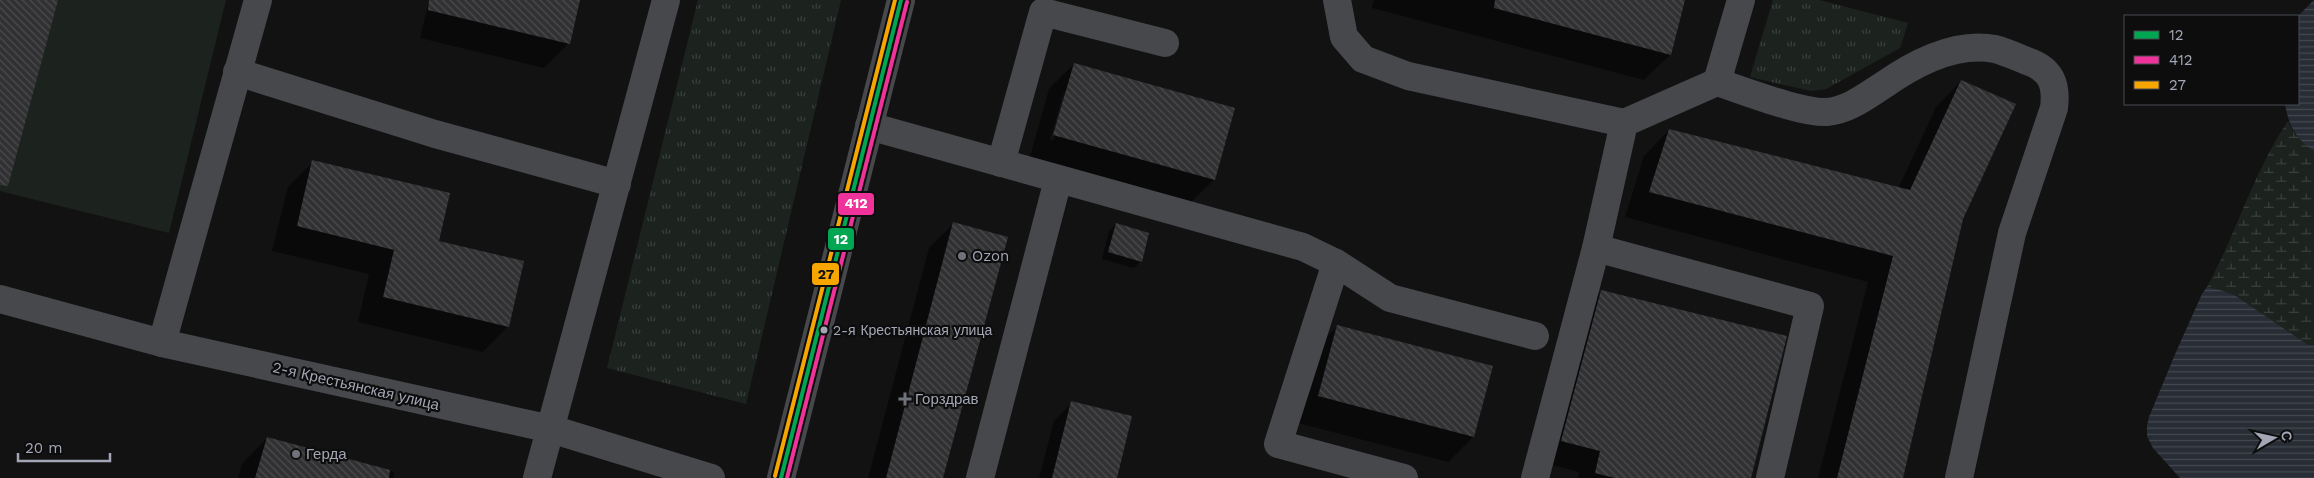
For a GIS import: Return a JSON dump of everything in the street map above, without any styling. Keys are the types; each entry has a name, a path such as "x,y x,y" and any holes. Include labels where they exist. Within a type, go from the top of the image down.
{"street":[{"path":"162,343 258,0"},
{"path":"537,478 666,0"},
{"path":"781,478 901,0"},
{"path":"1337,0 1344,37 1363,59 1408,76 1624,123 1717,82 1808,110 1827,112 1858,102 1911,67 1930,58 1966,49 1981,48 1995,50 2038,64 2052,79 2055,90 2054,108 2012,233 1959,478"},
{"path":"1717,82 1740,0"},
{"path":"1001,163 1043,12 1166,43"},
{"path":"238,72 436,134 617,184"},
{"path":"1535,478 1596,248 1624,123"},
{"path":"869,126 1303,247 1336,263 1390,298 1535,336"},
{"path":"980,478 1058,180"},
{"path":"1596,248 1810,306 1770,478"},
{"path":"1336,263 1278,444 1404,478"},
{"name":"2-я Крестьянская улица","path":"0,299 162,343 551,430 711,478"}],"green space":[{"path":"0,0 226,0 169,233 0,191"},
{"path":"698,0 841,0 746,404 607,368"},
{"path":"1773,0 1819,0 1908,23 1900,48 1826,89 1811,91 1750,77"},
{"path":"2288,121 2295,134 2314,151 2314,345 2308,346 2236,296 2207,287 2265,161"}],"shaded area":[{"path":"2314,0 2314,151 2302,142 2294,131 2288,118 2285,105 2299,105 2299,15"},
{"path":"2207,287 2236,296 2308,345 2314,345 2314,478 2180,478 2153,448 2147,436 2149,417 2176,352"}],"building":[{"path":"0,0 58,0 8,186 0,185"},
{"path":"429,0 580,0 570,44 428,10"},
{"path":"1495,0 1685,0 1671,55 1494,8"},
{"path":"1074,63 1235,108 1215,180 1053,135"},
{"path":"1961,80 2016,104 1963,219 1903,478 1837,478 1893,256 1649,192 1669,129 1910,190"},
{"path":"312,160 450,193 439,241 524,261 509,327 383,297 394,250 297,226"},
{"path":"953,222 1008,237 943,478 886,478"},
{"path":"1116,223 1149,233 1142,262 1108,252"},
{"path":"1601,290 1787,336 1751,478 1615,478 1595,473 1600,451 1561,441"},
{"path":"1337,325 1493,366 1474,437 1318,396"},
{"path":"1071,401 1132,416 1117,478 1052,478"},
{"name":"Герда","path":"267,437 390,470 389,478 255,478"}],"transit line":[{"name":"27","path":"775,476 895,0"},
{"name":"12","path":"781,478 901,0"},
{"name":"412","path":"787,478 907,2"}],"place":[{"name":"Ozon","path":"962,256"},
{"name":"2-я Крестьянская улица","path":"824,330"},
{"name":"Горздрав","path":"905,399"},
{"name":"Герда","path":"296,454"}]}
